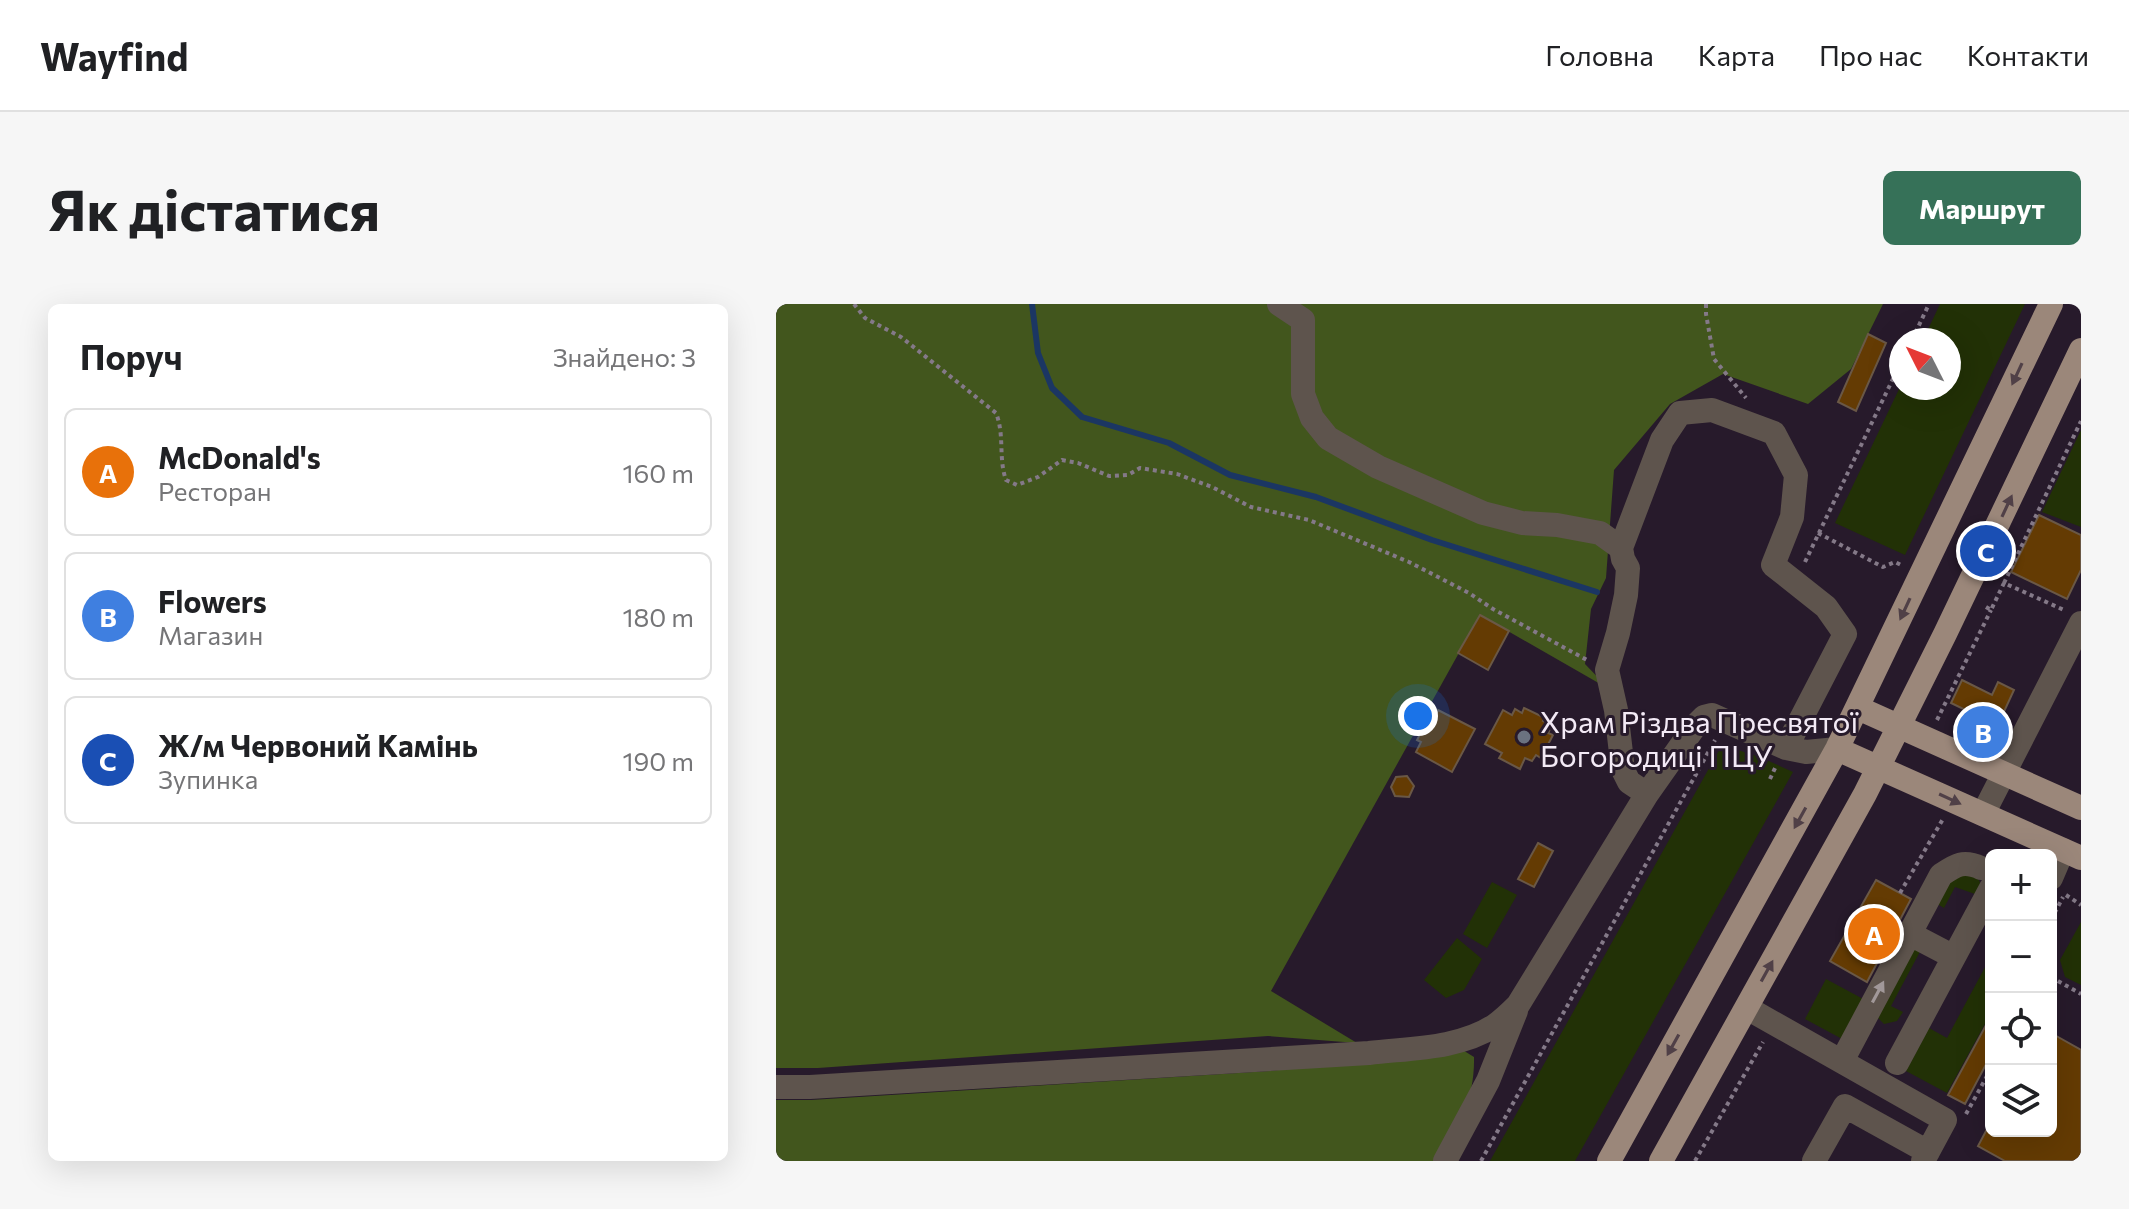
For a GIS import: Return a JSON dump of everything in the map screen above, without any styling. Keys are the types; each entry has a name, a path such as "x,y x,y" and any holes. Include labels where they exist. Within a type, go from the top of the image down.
{"main road":[{"path":"1609,1161 1837,749 2051,304"},
{"path":"1661,1161 1879,767 2081,350"},
{"path":"1858,708 2081,808"},
{"path":"1837,749 2072,854"}],"street":[{"path":"1279,304 1303,320 1303,394 1312,418 1328,438 1378,467 1483,513 1522,523 1557,525 1600,533 1621,548"},
{"path":"1647,794 1629,782 1623,770 1616,710 1607,670 1626,595 1628,568 1621,548 1662,440 1680,413 1712,410 1774,433 1796,475 1792,517 1773,565 1826,607 1845,634 1786,748"},
{"path":"1983,814 2075,618"},
{"path":"1445,1161 1488,1081 1518,1005 1647,794 1695,726 1704,717 1712,715 1786,748 1806,752 1837,749"},
{"path":"2058,885 2072,854"},
{"path":"1842,1061 1941,875 1957,864 1972,864 1985,877"},
{"path":"1897,1063 1954,957 1985,880"},
{"path":"1910,934 1954,957"},
{"path":"776,1087 1369,1053 1449,1044 1466,1039 1494,1026 1518,1005"},
{"path":"1747,1008 1945,1120 1926,1157 1845,1106 1814,1161"}],"path":[{"path":"854,304 865,318 901,337 996,413 1002,428 1001,466 1006,480 1017,485 1038,477 1062,460 1109,476 1128,475 1140,468 1177,474 1251,507 1309,520 1375,546 1469,593 1607,670"},
{"path":"1706,304 1714,359 1774,433"},
{"path":"1918,328 1929,304"},
{"path":"1795,582 1889,387"},
{"path":"1934,726 2081,421"},
{"path":"1818,533 1883,567 1895,562 1901,565"},
{"path":"2004,583 2075,618"},
{"path":"1481,1161 1725,721"},
{"path":"1900,893 1943,819"},
{"path":"2058,885 2081,905"},
{"path":"2057,980 2081,994"},
{"path":"1695,1161 1773,1023"},
{"path":"1945,1120 1962,1123 1985,1080"}],"green space":[{"path":"776,304 1883,304 1851,369 1808,404 1723,374 1670,404 1614,470 1606,578 1591,609 1585,664 1609,689 1480,615 1271,991 1357,1043 1268,1036 818,1068 776,1068"},
{"path":"1940,304 2025,304 1905,555 1835,523 1894,400 1961,400 1961,328 1929,328"},
{"path":"2081,430 2081,527 2042,512"},
{"path":"1722,745 1793,772 1575,1161 1490,1161"},
{"path":"1970,873 1981,885 1975,894 1955,887 1944,908 1934,902 1945,881"},
{"path":"1492,882 1517,895 1487,948 1463,934"},
{"path":"2081,922 2081,985 2065,977 2060,960"},
{"path":"1457,938 1482,959 1464,990 1446,998 1424,980"},
{"path":"1912,942 1922,948 1891,1006 1903,1012 1897,1021 1884,1024 1875,1015"},
{"path":"1985,967 1985,1024 1947,1093 1906,1071 1929,1028 1947,1038"},
{"path":"1826,979 1865,1000 1844,1040 1805,1019"},
{"path":"1461,1049 1474,1057 1472,1085 1459,1124 1440,1161 776,1161 776,1100 1270,1071"}],"building":[{"path":"1868,334 1886,343 1856,411 1838,402"},
{"path":"2039,515 2081,535 2081,570 2067,599 2011,572"},
{"path":"1480,615 1509,631 1488,670 1458,653"},
{"path":"1962,680 1992,695 1998,682 2014,690 1990,742 1969,732 1976,715 1951,703"},
{"name":"Храм Різдва Пресвятої Богородиці ПЦУ","path":"1524,708 1545,718 1543,721 1552,726 1548,733 1553,735 1541,758 1536,755 1532,761 1525,758 1520,769 1499,758 1502,753 1485,744 1503,710 1512,715 1515,709 1522,713"},
{"path":"1438,710 1475,729 1452,772 1416,752 1421,742 1417,740 1430,716 1434,718"},
{"path":"1407,776 1414,786 1409,797 1395,796 1391,787 1396,777"},
{"path":"1538,843 1553,851 1534,887 1518,879"},
{"path":"1876,880 1911,899 1867,982 1830,961"},
{"path":"1985,1027 1985,1066 1965,1104 1948,1095"},
{"path":"2057,1036 2081,1050 2081,1161 2005,1161 1978,1146 1985,1133 1985,1137 2057,1137"}],"waterway":[{"path":"1032,304 1038,353 1052,388 1082,417 1169,443 1230,475 1316,497 1432,540 1597,592"}],"place":[{"name":"Ж/м Червоний Камінь","path":"1986,551"},
{"name":"Flowers","path":"1983,732"},
{"name":"Храм Різдва Пресвятої Богородиці ПЦУ","path":"1524,737"},
{"name":"McDonald's","path":"1874,934"}]}
